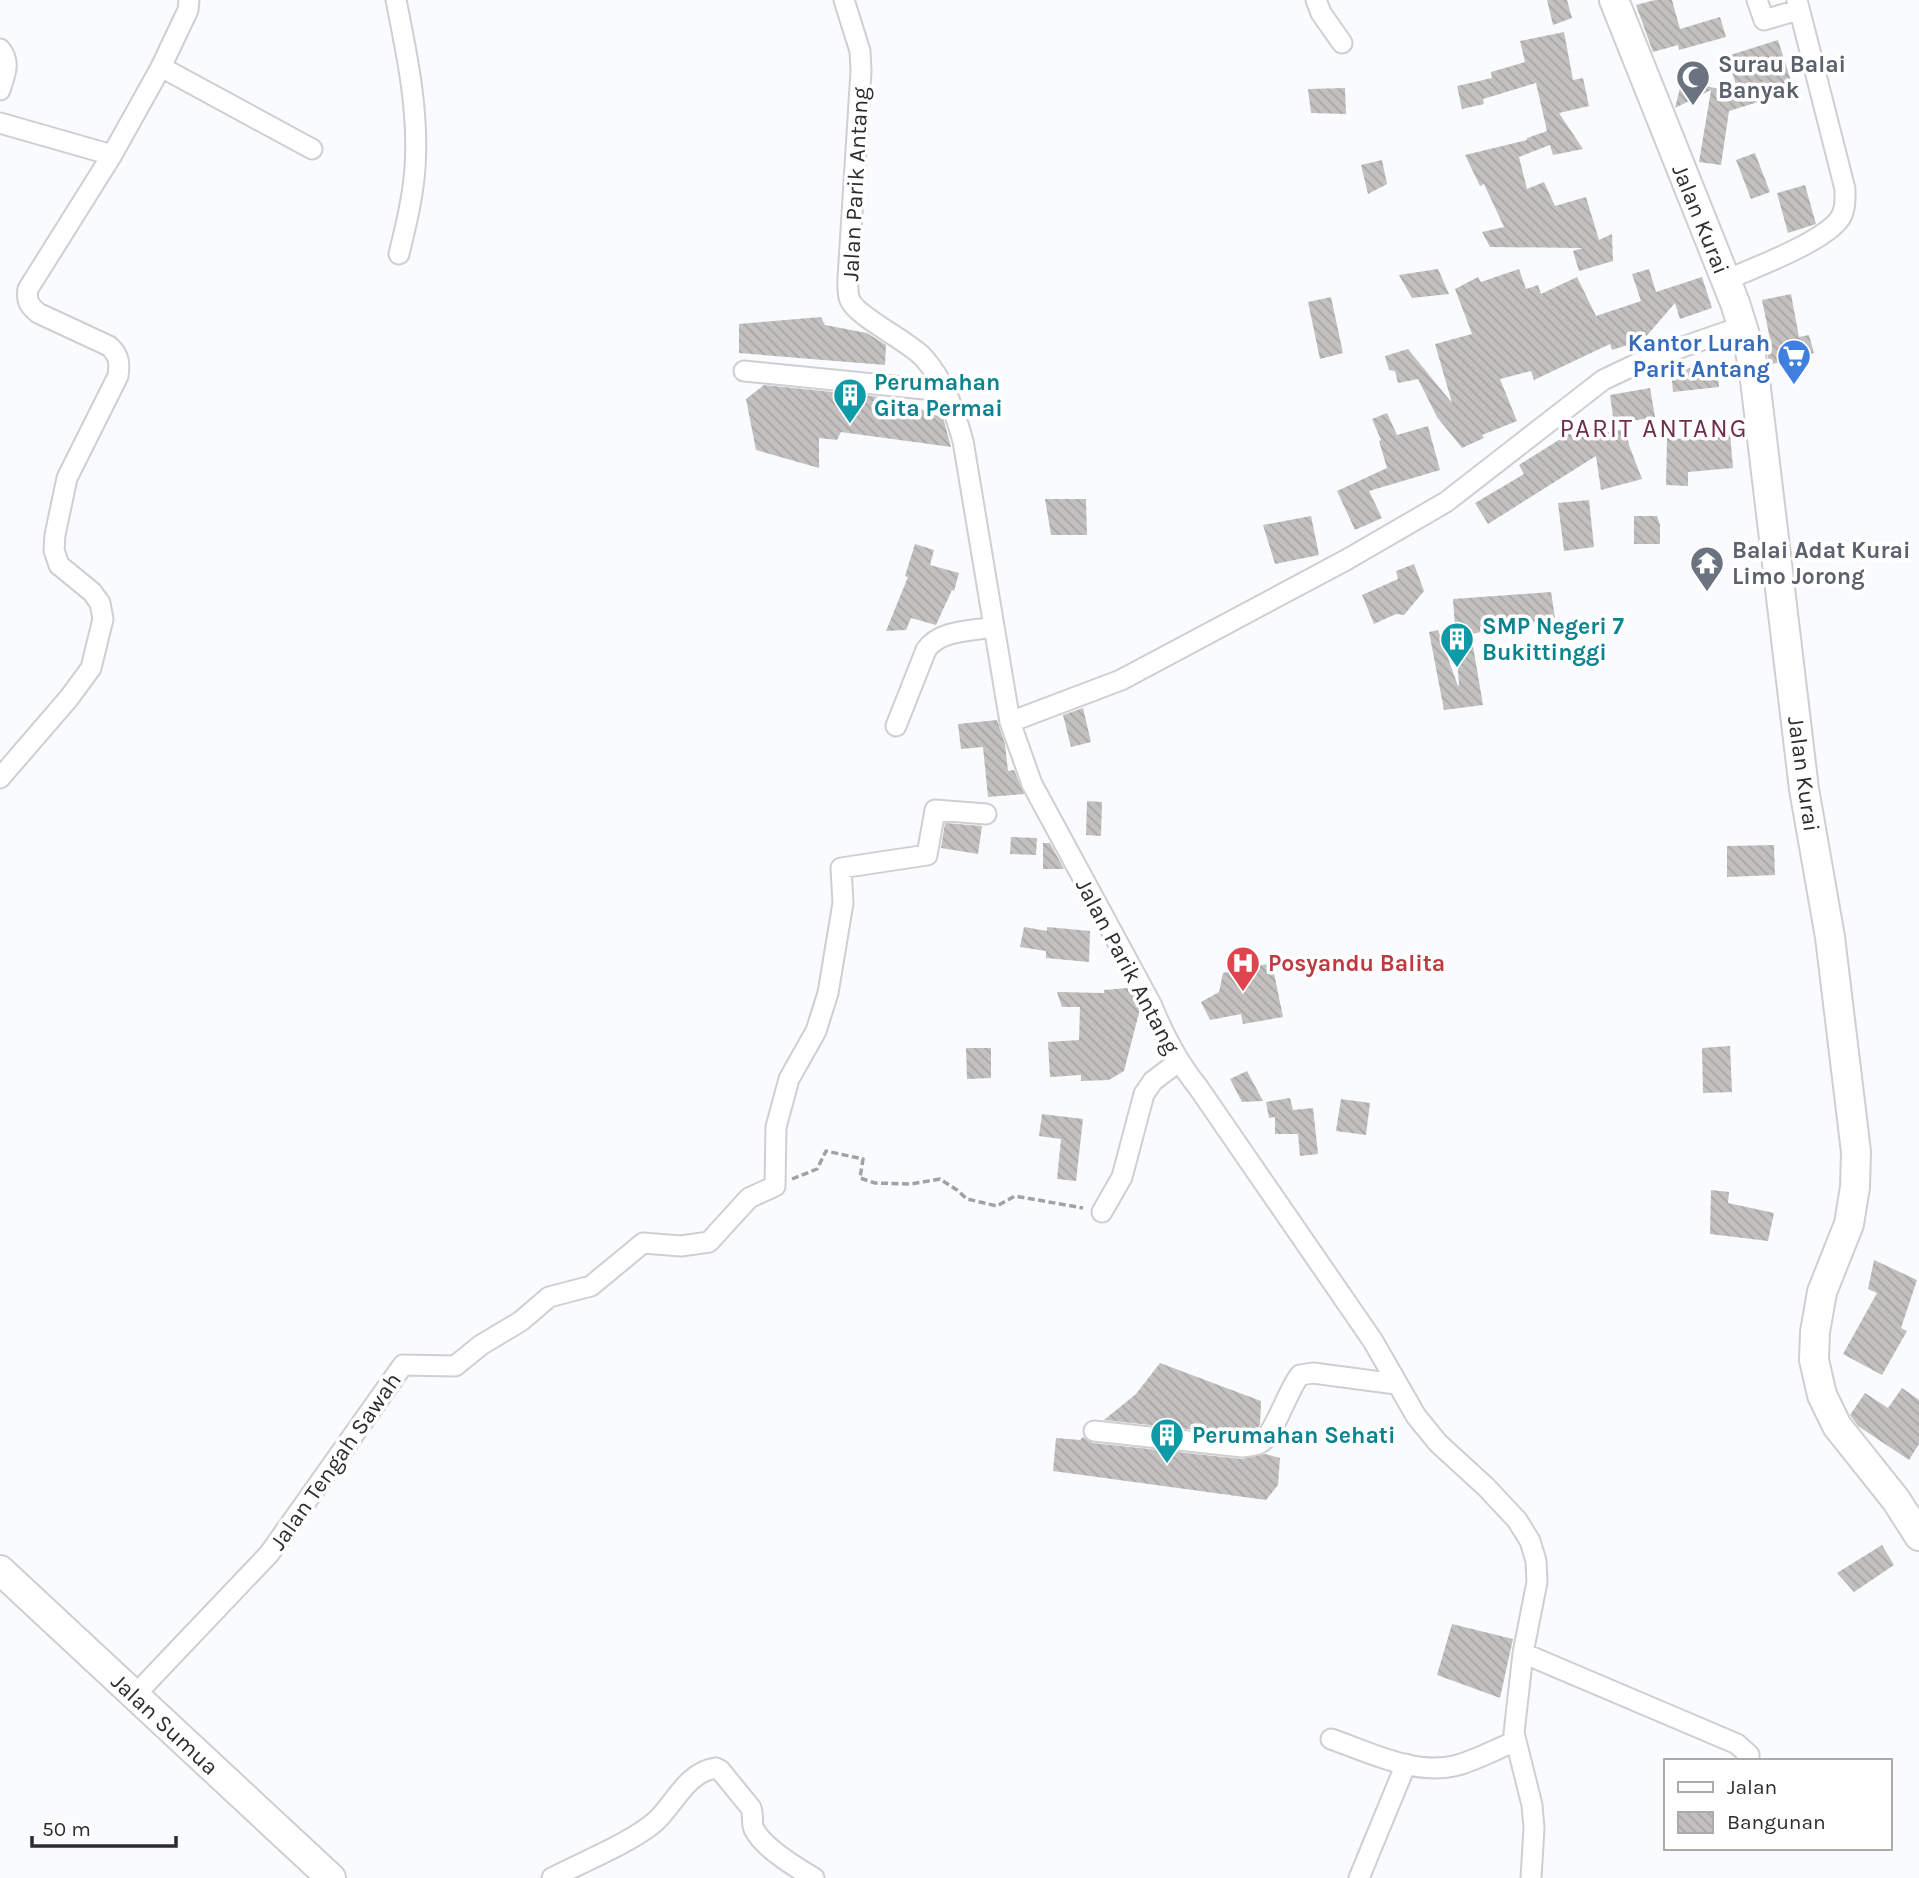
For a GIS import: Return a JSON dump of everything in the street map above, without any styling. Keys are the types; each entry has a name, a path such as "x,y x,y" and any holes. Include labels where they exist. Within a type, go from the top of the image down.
{"street":[{"path":"0,778 69,698 91,668 103,619 100,603 92,592 59,565 54,550 66,478 118,376 120,364 116,353 109,346 38,313 29,305 27,297 33,279 112,155 162,67 188,9 189,0"},
{"path":"396,0 415,116 415,166 411,205 399,254"},
{"name":"Jalan Parik Antang","path":"844,0 860,51 862,71 848,278 850,300 861,313 923,357 955,411 963,441 1010,722 1032,784 1152,1004 1178,1062 1373,1341 1416,1416 1438,1443 1517,1520 1530,1541 1536,1561 1537,1582 1523,1653 1515,1724 1516,1741 1532,1805 1534,1828 1531,1878"},
{"path":"1316,0 1321,13 1342,43"},
{"name":"Jalan Kurai","path":"1614,0 1726,280 1742,326 1755,380 1804,789 1830,937 1856,1152 1856,1187 1849,1224 1822,1292 1815,1332 1814,1360 1822,1395 1837,1426 1896,1500 1919,1536"},
{"path":"1726,280 1786,254 1826,230 1840,220 1845,206 1845,189 1798,5 1764,20 1757,0"},
{"path":"0,49 7,58 0,90"},
{"path":"162,67 312,149"},
{"path":"0,122 112,155"},
{"path":"1010,722 1121,680 1346,561 1446,502 1603,380 1645,360 1742,326"},
{"path":"744,371 944,391"},
{"path":"896,726 931,642 942,636 994,627"},
{"path":"775,1186 776,1127 789,1079 816,1031 828,993 843,903 841,868 927,855 935,810 985,814"},
{"path":"1102,1212 1122,1177 1144,1094 1153,1081 1178,1062"},
{"name":"Jalan Tengah Sawah","path":"135,1695 269,1554 402,1365 455,1366 481,1345 520,1321 549,1297 591,1286 643,1243 681,1246 709,1242 749,1198 775,1186"},
{"path":"1094,1431 1251,1446 1268,1437 1292,1386 1300,1376 1313,1373 1396,1384"},
{"name":"Jalan Sumua","path":"0,1570 331,1878"},
{"path":"1523,1653 1737,1744 1749,1755 1749,1759"},
{"path":"1331,1739 1406,1764 1453,1766 1516,1741"},
{"path":"1359,1878 1406,1764"},
{"path":"552,1878 648,1828 699,1774 716,1768 751,1808 754,1814 752,1827 757,1834 779,1855 814,1878"}],"path":[{"path":"775,1186 817,1168 827,1151 863,1159 860,1178 875,1183 911,1184 940,1180 967,1199 997,1206 1015,1196 1102,1212"}],"building":[{"path":"1547,0 1567,0 1572,18 1553,25"},
{"path":"1655,0 1672,0 1680,29 1720,17 1726,37 1679,50 1678,45 1653,52 1636,5"},
{"path":"1564,32 1573,80 1583,78 1589,106 1559,113 1583,149 1553,155 1550,145 1519,157 1527,189 1544,182 1555,206 1586,197 1599,240 1612,234 1613,261 1579,271 1573,251 1583,248 1490,247 1482,232 1504,227 1484,184 1480,186 1465,155 1527,140 1547,131 1536,83 1483,99 1484,104 1462,109 1457,86 1492,78 1491,72 1525,62 1520,41"},
{"path":"1778,40 1793,87 1787,93 1729,111 1721,165 1699,162 1711,90 1675,108 1682,80 1739,94 1727,56"},
{"path":"1345,88 1346,114 1311,113 1308,89"},
{"path":"1755,153 1770,192 1751,199 1736,160"},
{"path":"1382,160 1387,184 1368,194 1361,165"},
{"path":"1805,185 1816,224 1788,233 1777,193"},
{"path":"1438,269 1449,294 1412,298 1399,275"},
{"path":"1519,269 1526,289 1538,285 1541,294 1577,277 1596,316 1641,301 1632,274 1649,269 1656,292 1702,277 1712,308 1680,319 1675,303 1643,340 1612,350 1610,344 1534,380 1531,371 1500,379 1517,421 1482,435 1484,438 1462,448 1437,417 1418,379 1398,383 1395,371 1389,370 1385,356 1408,349 1452,403 1435,344 1472,334 1455,289 1478,277 1481,282"},
{"path":"1791,294 1799,337 1809,335 1814,353 1769,365 1766,346 1771,344 1762,300"},
{"path":"1331,297 1343,353 1320,359 1308,302"},
{"name":"Perumahan Gita Permai","path":"821,317 825,325 867,333 886,345 885,365 739,353 739,324"},
{"path":"1717,365 1719,387 1673,392 1671,370"},
{"name":"Perumahan Gita Permai","path":"764,385 872,396 917,404 926,413 943,417 951,447 841,432 837,440 819,438 819,468 756,450 746,399"},
{"path":"1650,388 1655,417 1614,424 1610,395"},
{"path":"1387,413 1397,435 1428,426 1440,470 1369,491 1382,518 1355,530 1337,491 1387,468 1379,441 1381,440 1372,419"},
{"path":"1626,429 1642,479 1601,490 1596,456 1488,524 1475,503 1524,474 1519,465 1570,433 1573,438"},
{"path":"1730,434 1733,468 1688,472 1688,486 1666,485 1667,438 1709,440 1709,436"},
{"path":"1045,499 1086,499 1087,535 1051,535"},
{"path":"1589,500 1594,547 1564,551 1558,503"},
{"path":"1311,516 1319,555 1275,564 1263,525"},
{"path":"1634,516 1657,516 1660,544 1634,544"},
{"path":"915,544 934,550 930,565 959,573 954,591 952,590 936,625 911,618 906,630 886,631 908,577 905,576"},
{"path":"1414,564 1424,591 1404,615 1396,614 1374,624 1362,595 1398,579 1396,571"},
{"name":"SMP Negeri 7 Bukittinggi","path":"1551,592 1555,618 1471,634 1483,705 1444,710 1429,632 1438,630 1458,686 1453,599"},
{"path":"1083,708 1091,742 1071,747 1063,715"},
{"path":"997,720 1005,744 1008,771 1014,770 1024,794 988,797 983,747 961,749 958,724"},
{"path":"1087,801 1102,802 1101,836 1086,835"},
{"path":"945,823 982,826 978,854 941,848"},
{"path":"1011,837 1037,838 1036,855 1010,854"},
{"path":"1043,843 1050,843 1064,869 1043,869"},
{"path":"1774,845 1775,875 1727,877 1727,846"},
{"path":"1024,927 1047,931 1047,927 1090,931 1089,962 1046,958 1046,951 1020,947"},
{"path":"1272,963 1283,1017 1243,1024 1241,1014 1210,1020 1201,1002 1219,992 1223,973"},
{"path":"1128,988 1140,1009 1124,1071 1109,1080 1081,1081 1081,1075 1050,1077 1048,1042 1079,1040 1080,1007 1062,1007 1057,992 1104,993 1104,990"},
{"path":"1730,1046 1732,1092 1703,1093 1702,1048"},
{"path":"966,1048 991,1048 991,1078 967,1079"},
{"path":"1247,1071 1263,1101 1242,1102 1230,1079"},
{"path":"1290,1098 1293,1110 1313,1108 1318,1154 1300,1156 1298,1134 1275,1134 1275,1117 1269,1118 1266,1102"},
{"path":"1341,1099 1370,1103 1366,1135 1336,1131"},
{"path":"1042,1114 1083,1119 1076,1181 1057,1179 1061,1139 1039,1136"},
{"path":"1711,1190 1729,1192 1728,1203 1774,1213 1768,1241 1710,1234"},
{"path":"1874,1260 1917,1280 1901,1328 1907,1331 1882,1375 1843,1354 1877,1293 1868,1289"},
{"name":"Perumahan Sehati","path":"1160,1363 1261,1401 1260,1425 1253,1433 1243,1435 1104,1420 1136,1394"},
{"path":"1902,1388 1919,1400 1919,1444 1909,1460 1858,1426 1850,1415 1865,1393 1888,1408"},
{"name":"Perumahan Sehati","path":"1083,1437 1093,1443 1242,1459 1265,1454 1280,1458 1278,1485 1266,1500 1053,1471 1056,1438 1080,1440"},
{"path":"1882,1545 1894,1565 1854,1592 1837,1573"},
{"path":"1452,1624 1513,1639 1500,1698 1437,1675"}],"place":[{"name":"Surau Balai Banyak","path":"1693,107"},
{"name":"Kantor Lurah Parit Antang","path":"1794,386"},
{"name":"Perumahan Gita Permai","path":"850,425"},
{"name":"Balai Adat Kurai Limo Jorong","path":"1707,593"},
{"name":"SMP Negeri 7 Bukittinggi","path":"1457,669"},
{"name":"Posyandu Balita","path":"1243,993"},
{"name":"Perumahan Sehati","path":"1167,1465"}],"district":[{"name":"PARIT ANTANG","path":"1654,428"}]}
